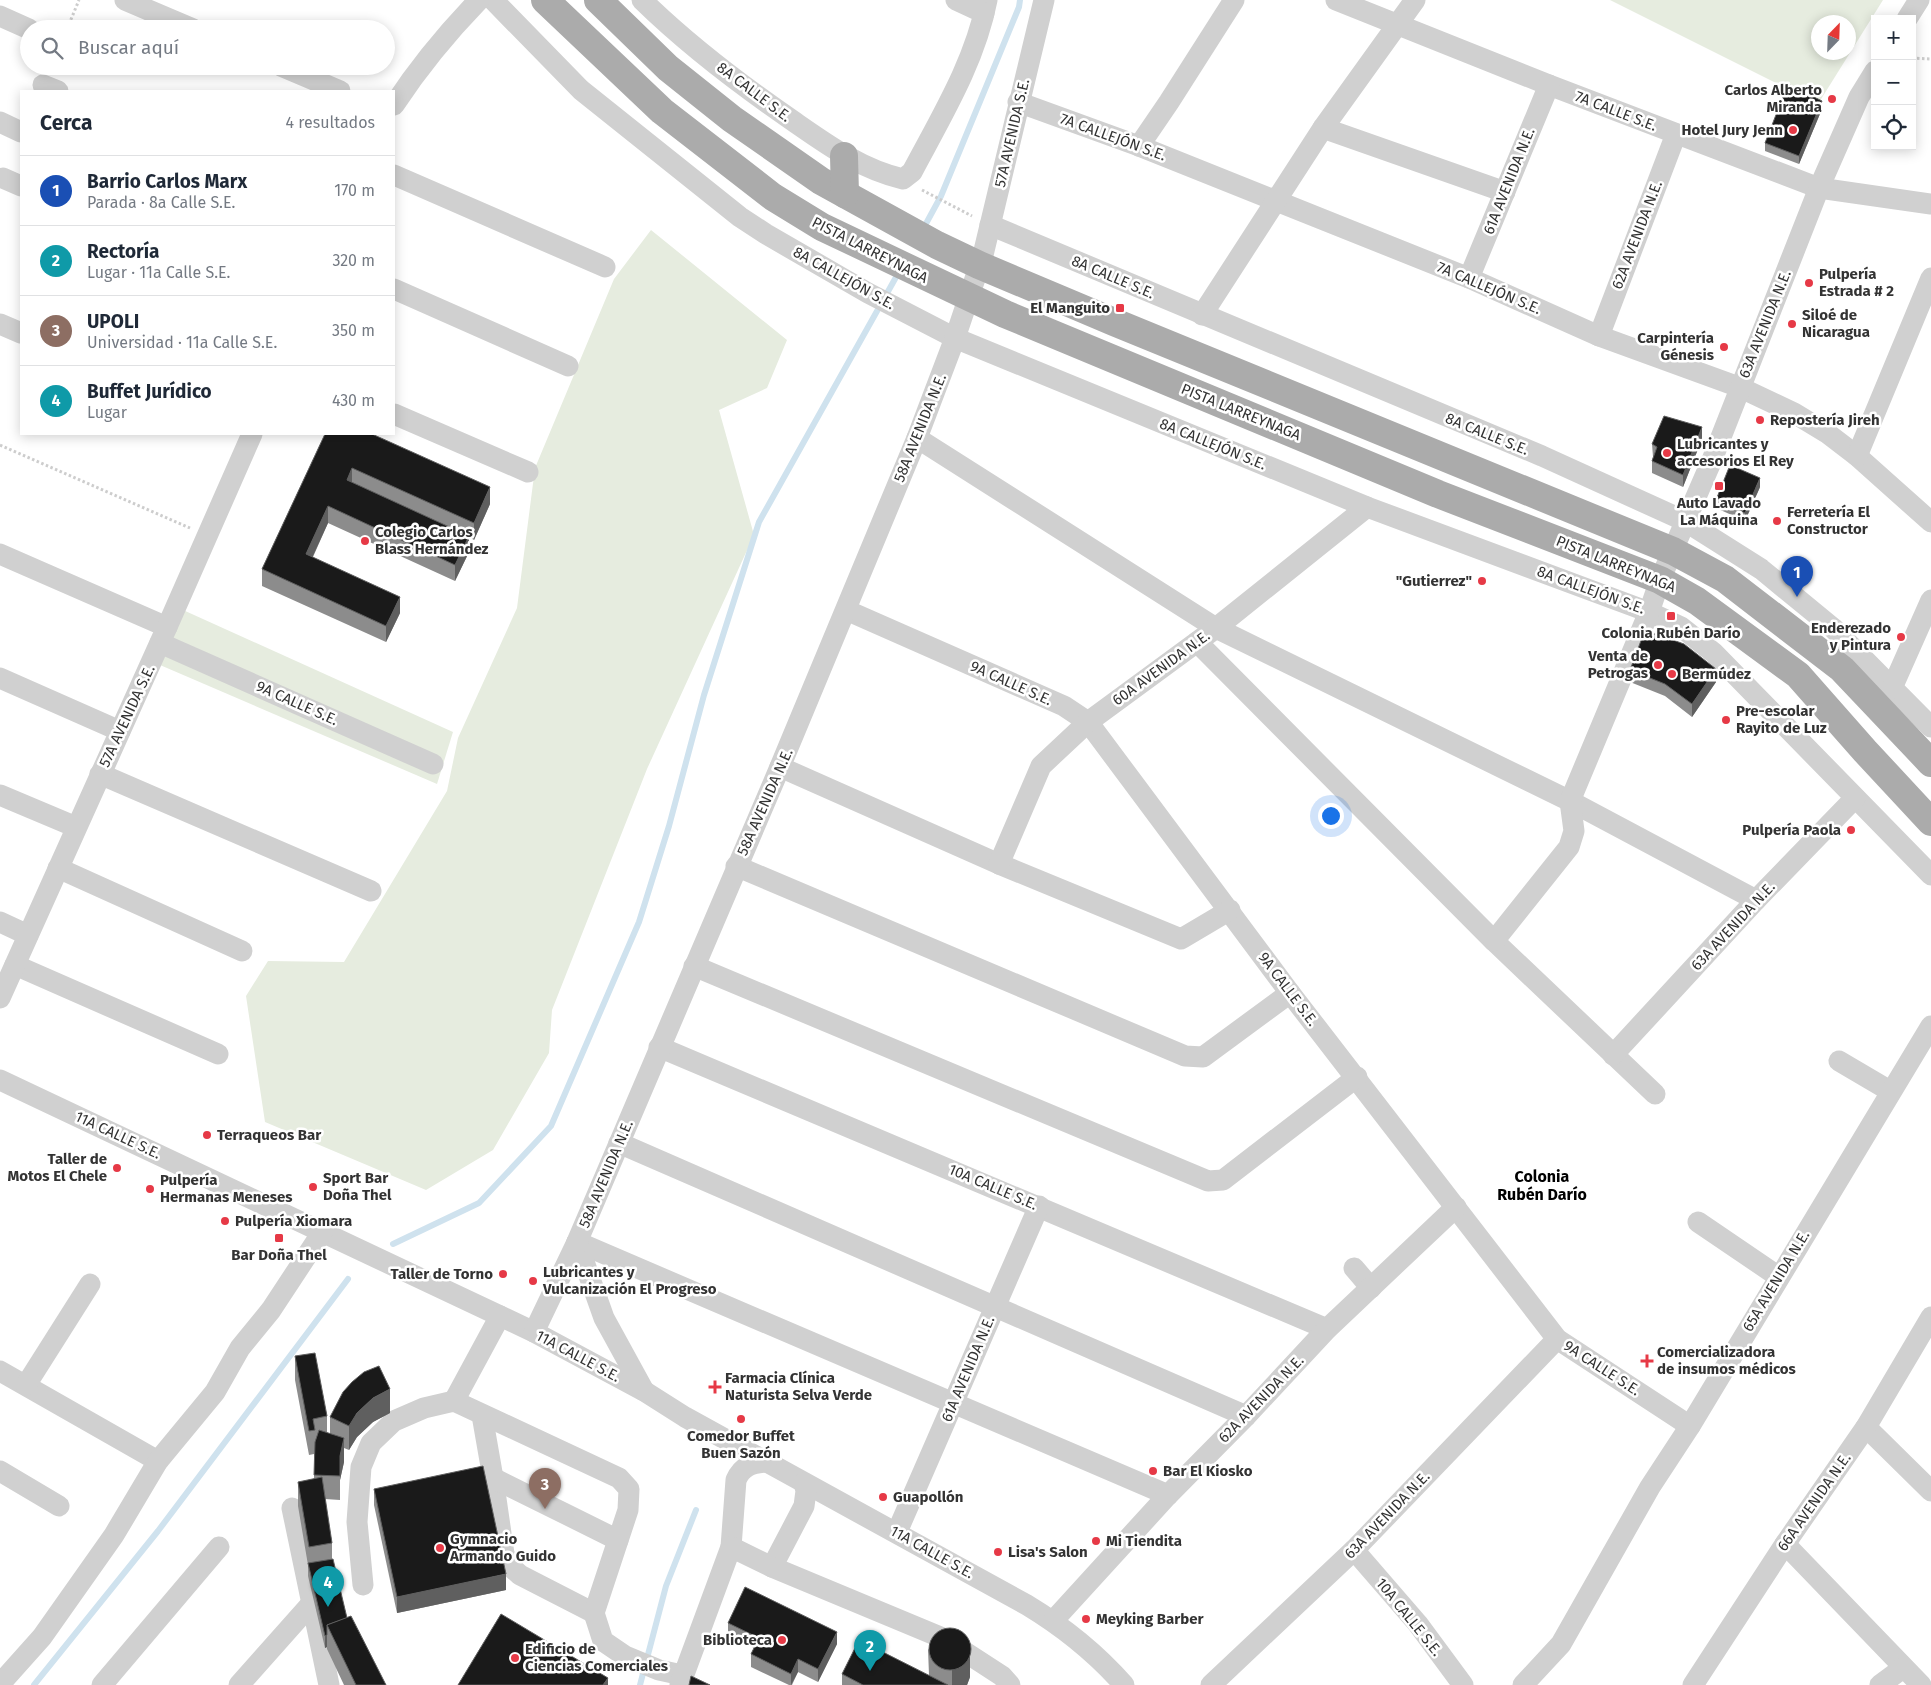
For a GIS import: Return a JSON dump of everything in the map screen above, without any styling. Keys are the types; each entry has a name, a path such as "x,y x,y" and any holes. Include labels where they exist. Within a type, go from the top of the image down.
{"main road":[{"name":"PISTA LARREYNAGA","path":"545,0 662,111 773,197 822,227 968,298 1438,494 1660,580 1698,601 1798,675 1931,822"},
{"path":"598,0 668,68 718,108 821,182 938,245 979,265 1282,392 1673,551 1725,579 1842,669 1931,763"},
{"path":"844,156 844,194"}],"street":[{"path":"125,0 172,20"},
{"path":"395,104 445,35 479,0"},
{"name":"8A CALLEJÓN S.E.","path":"493,0 581,90 740,217 868,293 955,338 1367,507 1649,612 1681,628 1714,653 1931,875"},
{"name":"8A CALLE S.E.","path":"642,0 674,30 761,99 844,156 890,176 903,179 912,172 960,83 986,6"},
{"path":"956,0 986,6"},
{"name":"57A AVENIDA S.E.","path":"979,265 1044,0"},
{"path":"1139,146 1234,0"},
{"name":"7A CALLE S.E.","path":"1336,0 1549,85 1819,188 1931,204"},
{"path":"1202,315 1323,128 1415,0"},
{"path":"1910,15 1919,0"},
{"path":"0,16 20,25"},
{"path":"302,75 338,90"},
{"name":"63A AVENIDA N.E.","path":"1660,580 1712,460 1819,188 1859,97 1871,78"},
{"name":"61A AVENIDA N.E.","path":"1469,278 1549,85"},
{"name":"7A CALLEJÓN S.E.","path":"1018,102 1139,146 1469,278 1599,336 1740,387 1794,413 1827,433 1857,456 1931,522"},
{"path":"0,122 20,132"},
{"path":"1323,128 1505,192"},
{"name":"62A AVENIDA N.E.","path":"1599,336 1676,134"},
{"path":"395,175 605,267"},
{"name":"8A CALLE S.E.","path":"990,225 1542,456 1685,521 1761,568 1833,628 1931,727"},
{"name":"58A AVENIDA N.E.","path":"534,1332 577,1242 846,610 917,438 955,338 979,265"},
{"path":"1857,456 1931,278"},
{"path":"395,288 568,366"},
{"path":"0,324 20,333"},
{"path":"395,414 528,472"},
{"name":"57A AVENIDA S.E.","path":"0,998 164,635 251,435"},
{"path":"917,438 1216,628 1570,801 1756,900"},
{"name":"60A AVENIDA N.E.","path":"999,864 1042,766 1088,722 1216,628 1367,507"},
{"name":"9A CALLE S.E.","path":"0,554 433,764"},
{"path":"1494,941 1569,847 1574,831 1570,801 1649,612 1660,580"},
{"path":"1892,688 1931,600"},
{"name":"9A CALLE S.E.","path":"846,610 1064,706 1088,722 1290,993 1557,1339 1690,1426"},
{"path":"1197,642 1494,941 1654,1094"},
{"path":"0,678 120,731"},
{"path":"780,767 999,864 1181,939 1230,910"},
{"path":"100,774 370,891"},
{"path":"0,795 76,827"},
{"name":"63A AVENIDA N.E.","path":"1613,1055 1756,900 1855,798"},
{"path":"736,866 1186,1056 1203,1057 1290,993"},
{"path":"58,868 242,951"},
{"path":"0,922 28,934"},
{"path":"15,965 218,1054"},
{"path":"694,966 1204,1180 1223,1180 1357,1078"},
{"name":"65A AVENIDA N.E.","path":"1523,1685 1561,1644 1650,1487 1690,1426 1890,1091 1931,1026"},
{"name":"10A CALLE S.E.","path":"659,1047 1327,1329"},
{"path":"1839,1061 1890,1091"},
{"name":"11A CALLE S.E.","path":"0,1080 534,1332 644,1391 699,1425 1027,1605 1053,1621 1100,1659 1124,1685"},
{"path":"619,1143 1246,1416"},
{"name":"61A AVENIDA N.E.","path":"897,1532 1039,1206"},
{"name":"62A AVENIDA N.E.","path":"1053,1621 1168,1495 1246,1416 1327,1329 1456,1207"},
{"path":"1698,1222 1779,1277"},
{"path":"0,1684 42,1637 114,1535 158,1461 215,1392 240,1348 271,1310 323,1231"},
{"path":"577,1242 604,1318 644,1391"},
{"path":"577,1242 1168,1495"},
{"path":"1354,1268 1370,1288"},
{"path":"26,1385 90,1284"},
{"path":"454,1401 500,1316"},
{"name":"66A AVENIDA N.E.","path":"1693,1685 1785,1544 1866,1427 1931,1317"},
{"name":"63A AVENIDA N.E.","path":"1211,1685 1354,1550 1557,1339"},
{"path":"0,1371 158,1461"},
{"path":"364,1585 356,1522 361,1466 371,1443 394,1421 424,1408 454,1401 619,1478 629,1489 628,1510 594,1613 603,1641 625,1656 681,1680 731,1547 738,1474 751,1464 766,1462"},
{"path":"482,1414 504,1554 510,1566 520,1575 594,1613"},
{"path":"699,1425 726,1450 738,1474"},
{"path":"1866,1427 1931,1491"},
{"path":"0,1471 59,1506"},
{"path":"493,1478 618,1540"},
{"path":"772,1567 804,1506 806,1491 804,1483"},
{"path":"804,1506 811,1501 827,1496"},
{"path":"292,1508 329,1685"},
{"path":"1785,1544 1921,1685"},
{"path":"102,1685 219,1547"},
{"path":"731,1547 772,1567 945,1639 1002,1676 1010,1685"},
{"name":"10A CALLE S.E.","path":"1354,1550 1418,1624 1463,1685"},
{"path":"240,1685 311,1604"},
{"path":"1880,1685 1903,1668"}],"path":[{"path":"71,20 79,0"},
{"path":"1916,58 1931,59"},
{"path":"923,190 957,208"},
{"path":"0,445 208,535"}],"shaded area":[{"path":"1610,0 1883,0 1874,15 1871,15 1871,19 1856,43 1856,15 1811,15 1811,60 1846,60 1818,104"},
{"path":"651,230 787,340 767,388 719,410 754,535 647,769 552,1010 549,1053 493,1150 426,1190 265,1122 246,996 268,961 344,962 447,791 458,738 517,608 535,468 614,279"},
{"path":"183,610 453,732 437,784 160,665"}],"building":[{"name":"Hotel Jury Jenn","path":"1788,84 1822,101 1799,156 1765,143"},
{"path":"1664,416 1702,427 1683,475 1652,461 1657,447 1652,444"},
{"path":"325,435 374,435 490,487 474,523 352,468 347,480 469,536 455,565 328,506 306,554 400,597 386,626 262,569"},
{"path":"1730,465 1760,478 1745,513 1716,500"},
{"path":"1645,630 1684,644 1716,669 1692,704 1665,684 1630,670"},
{"path":"315,1353 327,1416 313,1419 315,1430 309,1431 295,1356"},
{"path":"379,1366 390,1389 373,1398 357,1413 349,1426 330,1417 343,1392 352,1382 364,1372"},
{"path":"319,1430 344,1438 340,1456 340,1476 314,1475 315,1442"},
{"name":"Gymnacio Armando Guido","path":"483,1466 506,1574 397,1597 374,1489"},
{"path":"322,1477 332,1543 309,1547 298,1482"},
{"path":"333,1559 347,1618 327,1625 327,1635 325,1636 308,1563"},
{"name":"Biblioteca","path":"745,1587 837,1632 818,1669 798,1659 791,1674 751,1654 759,1638 728,1623"},
{"path":"501,1614 608,1678 603,1685 458,1685"},
{"path":"351,1616 386,1685 356,1685 327,1625"},
{"path":"950,1628 965,1634 971,1649 965,1664 950,1670 935,1664 929,1649 935,1634"},
{"path":"859,1640 948,1685 863,1685 842,1674"},
{"path":"691,1676 710,1685 689,1685"}],"waterway":[{"path":"922,231 941,196 1019,7 1020,0"},
{"path":"393,1244 479,1203 551,1126 639,922 669,826 704,695 759,522 900,270"},
{"path":"34,1685 158,1531 348,1279"},
{"path":"640,1685 666,1586 696,1510"}],"place":[{"name":"Carlos Alberto Miranda","path":"1832,99"},
{"name":"Hotel Jury Jenn","path":"1793,130"},
{"name":"Pulpería Estrada # 2","path":"1809,283"},
{"name":"El Manguito","path":"1120,308"},
{"name":"Siloé de Nicaragua","path":"1792,324"},
{"name":"Carpintería Génesis","path":"1724,347"},
{"name":"Repostería Jireh","path":"1760,420"},
{"name":"Lubricantes y accesorios El Rey","path":"1667,453"},
{"name":"Auto Lavado La Máquina","path":"1719,486"},
{"name":"Ferretería El Constructor","path":"1777,521"},
{"name":"Colegio Carlos Blass Hernández","path":"365,541"},
{"name":"\"Gutierrez\"","path":"1482,581"},
{"name":"Barrio Carlos Marx","path":"1797,597"},
{"name":"Colonia Rubén Darío","path":"1671,616"},
{"name":"Enderezado y Pintura","path":"1901,637"},
{"name":"Venta de Petrogas","path":"1658,665"},
{"name":"Bermúdez","path":"1672,674"},
{"name":"Pre-escolar Rayito de Luz","path":"1726,720"},
{"name":"Pulpería Paola","path":"1851,830"},
{"name":"Terraqueos Bar","path":"207,1135"},
{"name":"Taller de Motos El Chele","path":"117,1168"},
{"name":"Sport Bar Doña Thel","path":"313,1187"},
{"name":"Pulpería Hermanas Meneses","path":"150,1189"},
{"name":"Pulpería Xiomara","path":"225,1221"},
{"name":"Bar Doña Thel","path":"279,1238"},
{"name":"Taller de Torno","path":"503,1274"},
{"name":"Lubricantes y Vulcanización El Progreso","path":"533,1281"},
{"name":"Comercializadora de insumos médicos","path":"1647,1361"},
{"name":"Farmacia Clínica Naturista Selva Verde","path":"715,1387"},
{"name":"Comedor Buffet Buen Sazón","path":"741,1419"},
{"name":"Bar El Kiosko","path":"1153,1471"},
{"name":"Guapollón","path":"883,1497"},
{"name":"UPOLI","path":"545,1509"},
{"name":"Mi Tiendita","path":"1096,1541"},
{"name":"Gymnacio Armando Guido","path":"440,1548"},
{"name":"Lisa's Salon","path":"998,1552"},
{"name":"Buffet Jurídico","path":"328,1607"},
{"name":"Meyking Barber","path":"1086,1619"},
{"name":"Biblioteca","path":"782,1640"},
{"name":"Edificio de Ciencias Comerciales","path":"515,1658"},
{"name":"Rectoría","path":"870,1671"}],"district":[{"name":"Colonia Rubén Darío","path":"1542,1185"}]}
